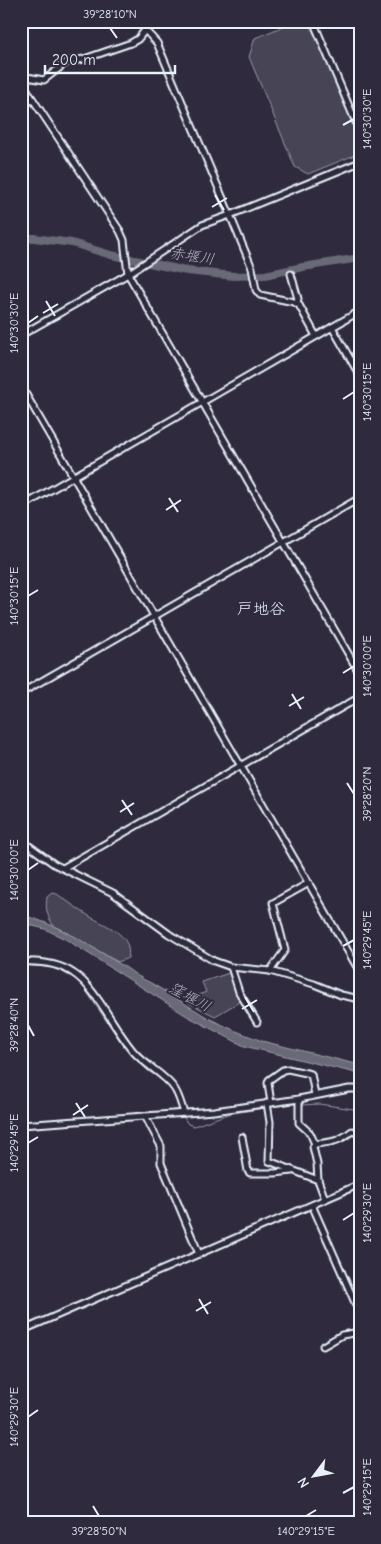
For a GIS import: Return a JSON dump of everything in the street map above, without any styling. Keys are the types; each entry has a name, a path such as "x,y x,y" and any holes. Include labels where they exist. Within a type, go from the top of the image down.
{"street":[{"path":"143,21 145,30 157,43 230,215 252,268 256,290 260,295 297,303 316,336"},
{"path":"313,21 360,132"},
{"path":"21,73 27,77 44,80 68,62 84,59 131,42 138,39 145,30"},
{"path":"21,79 32,99 120,231 124,240 128,274 360,674"},
{"path":"21,107 32,99"},
{"path":"21,335 140,267 202,225 360,162"},
{"path":"292,274 298,299 297,303"},
{"path":"21,507 360,311"},
{"path":"332,327 360,376"},
{"path":"21,386 360,972"},
{"path":"21,694 360,498"},
{"path":"63,868 360,697"},
{"path":"21,840 54,864 113,893 169,934 214,961 231,967 270,971 314,984 341,995 360,999"},
{"path":"270,971 285,950 273,904 309,883"},
{"path":"21,962 40,962 58,965 74,972 80,977 134,1052 173,1086 178,1096 182,1113"},
{"path":"231,967 239,992 257,1022"},
{"path":"316,1095 311,1074 288,1069 283,1070 269,1080 268,1105 270,1122 268,1159 292,1171 318,1180"},
{"path":"21,1125 214,1111 268,1105 349,1089 360,1089"},
{"path":"298,1099 299,1123 307,1128 315,1144 313,1147 318,1180 325,1199"},
{"path":"144,1116 161,1146 161,1163 199,1254"},
{"path":"315,1144 341,1140 352,1131 360,1134"},
{"path":"242,1137 248,1171 250,1173 292,1171"},
{"path":"21,1331 360,1184"},
{"path":"312,1205 360,1314"},
{"path":"323,1346 342,1335 360,1332"}],"shaded area":[{"path":"296,21 311,21 360,137 357,154 308,174 295,167 249,57 255,38"},
{"path":"52,893 57,894 117,932 126,943 128,958 118,962 53,925 46,908 47,897"},
{"path":"229,973 241,1001 215,1016 185,1001 206,992 202,982"}],"water":[{"path":"21,915 48,924 75,937 210,1019 262,1041 360,1065 360,1074 244,1046 187,1016 67,940 45,929 21,923"}],"waterway":[{"name":"赤堰川","path":"21,238 72,243 111,255 187,271 234,276 265,275 360,258"},
{"path":"21,965 48,967 67,972"},
{"path":"80,982 130,1053 148,1071 164,1081 172,1089 177,1099"},
{"path":"269,1107 296,1104"},
{"path":"302,1105 319,1104 360,1110"},
{"path":"182,1115 188,1124 194,1126 228,1114 265,1108"}],"district":[{"name":"戸地谷","path":"261,609"}],"water label":[{"name":"窪堰川","path":"190,997"}]}
